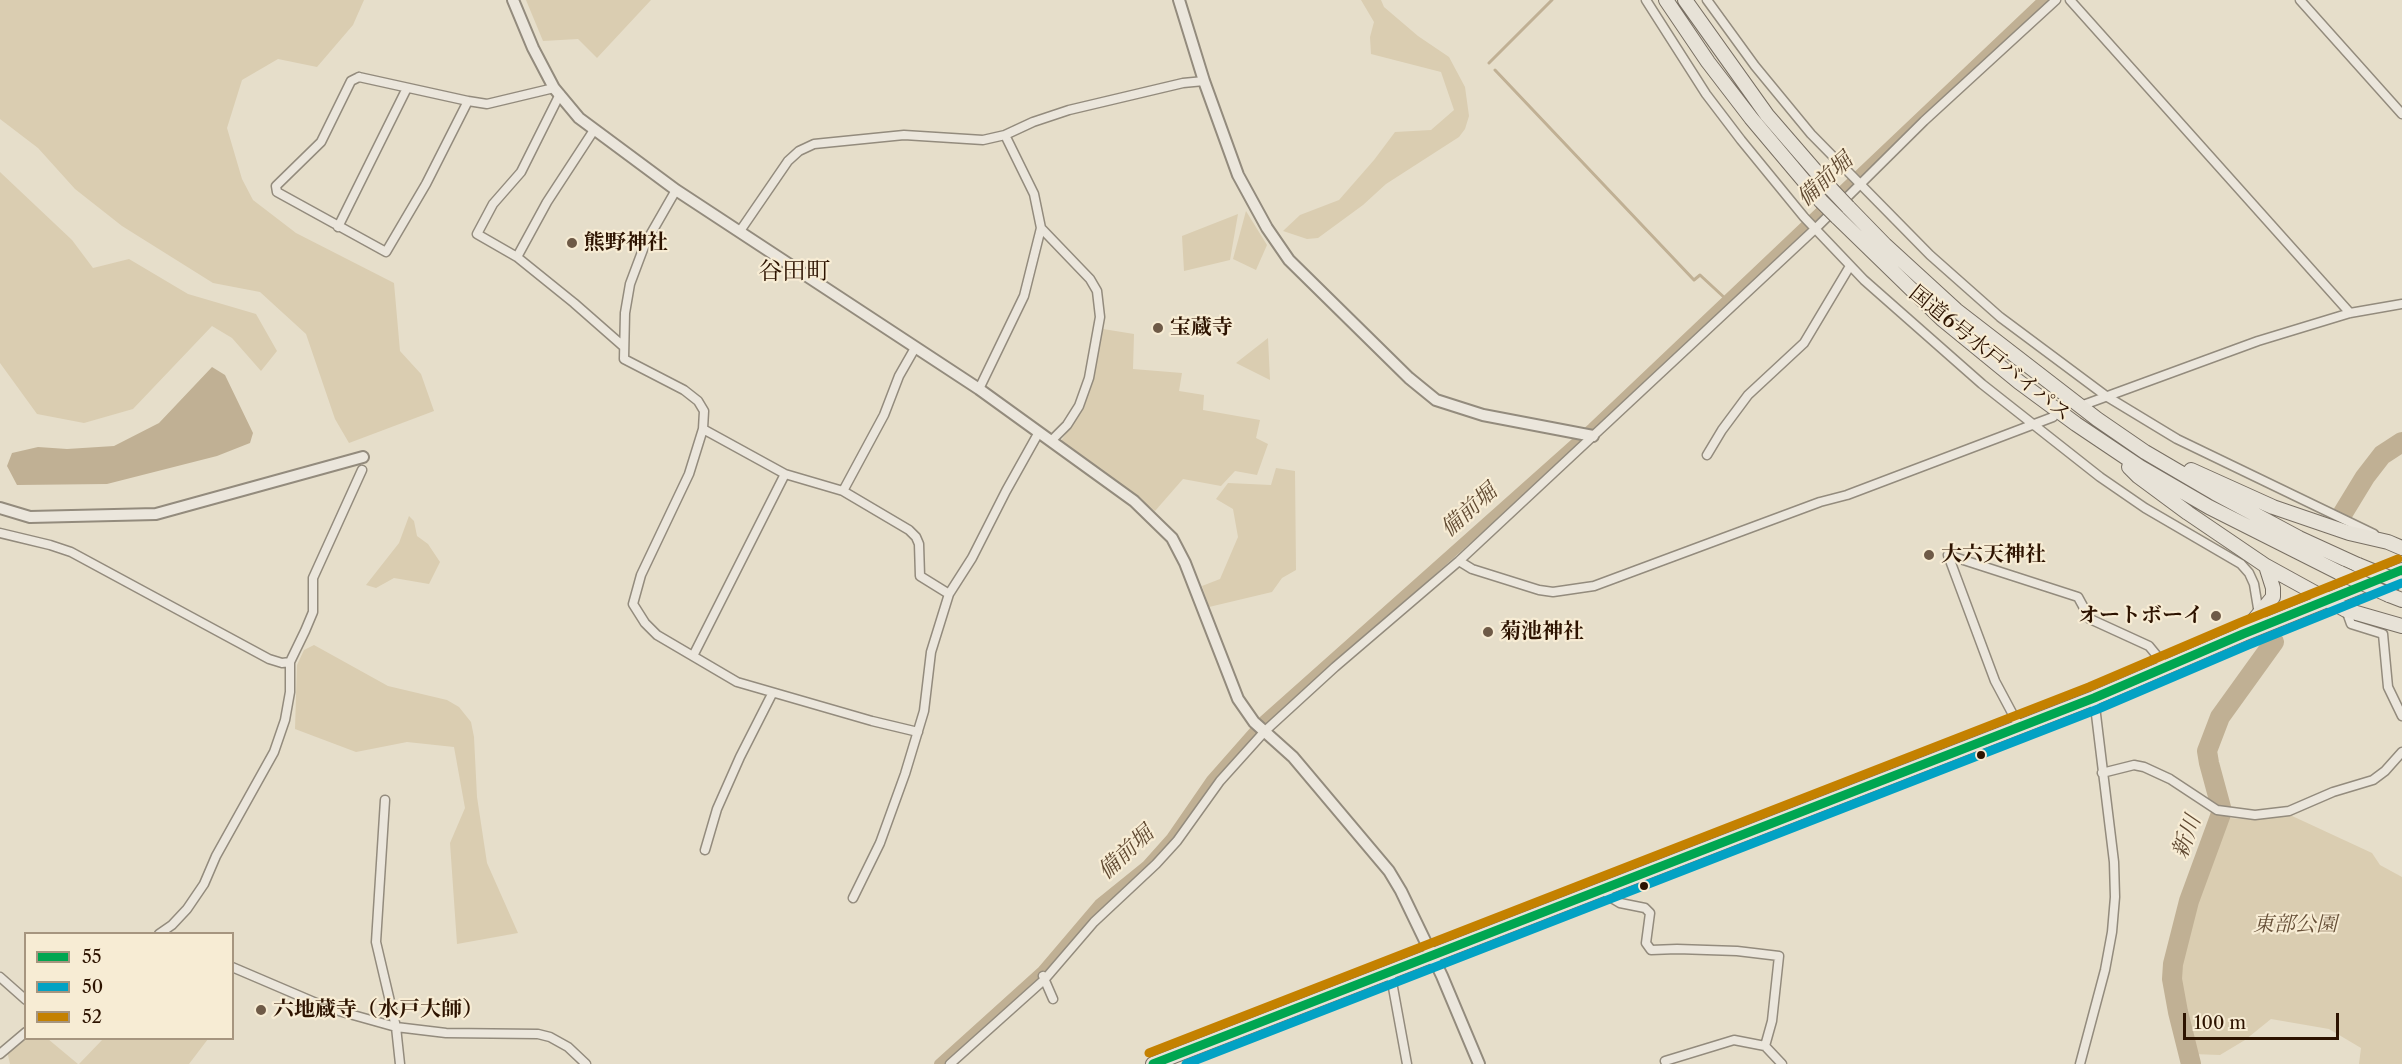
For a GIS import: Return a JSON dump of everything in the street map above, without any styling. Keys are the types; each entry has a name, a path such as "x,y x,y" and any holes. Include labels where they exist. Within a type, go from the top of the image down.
{"highway":[{"name":"国道6号水戸バイパス","path":"1666,0 1708,62 1768,139 1821,201 1905,285 1960,334 2019,382 2114,450 2209,507 2395,598"},
{"name":"国道6号水戸バイパス","path":"1685,0 1767,115 1832,190 1885,245 1956,310 2097,419 2145,452 2299,538 2402,583"},
{"path":"2097,419 2168,459 2273,507 2402,548"},
{"path":"2114,450 2138,476 2266,566 2346,610 2402,626"},
{"path":"2243,634 2272,597 2273,588 2266,566"},
{"path":"1153,1064 2094,698 2243,634 2402,570"}],"street":[{"path":"513,0 532,48 557,91 579,118 676,190 979,389 1134,501 1172,538 1185,563 1238,699 1260,727 1309,774 1389,871 1431,955 1479,1064"},
{"path":"1179,0 1204,81 1238,175 1289,260 1409,378 1436,399 1469,412 1586,435"},
{"path":"1646,0 1706,94 1804,218 1850,266 1928,338 2018,414 2034,424 2100,477 2145,508 2241,564 2249,573 2254,584 2259,615"},
{"path":"1707,0 1784,102 1858,184 1930,255 2000,317 2106,396 2177,439 2388,542"},
{"path":"950,1064 1044,977 1094,922 1156,864 1177,841 1260,727 1335,667 1458,561 1586,435 2056,0"},
{"path":"2070,0 2350,313"},
{"path":"2300,0 2402,114"},
{"path":"468,100 426,184 386,252 277,192 276,186 321,142 351,81 359,77 487,104 557,91"},
{"path":"740,231 781,169 792,156 813,144 904,135 983,140 1005,135 1033,122 1069,110 1183,82 1204,81"},
{"path":"338,227 407,88"},
{"path":"557,91 521,172 493,204 477,234 517,257 623,346"},
{"path":"517,257 547,202 594,130"},
{"path":"979,389 1024,296 1041,228 1034,194 1005,135"},
{"path":"676,190 645,244 630,284 625,313 624,360 684,390 698,401 704,411 703,429 689,474 641,575 633,604 645,622 657,634 738,682 772,694 918,732"},
{"path":"1041,228 1090,279 1097,291 1100,317 1089,378 1080,406 1067,425 1051,441"},
{"path":"1707,455 1748,395 1804,343 1850,266"},
{"path":"2086,404 2258,341 2350,313 2402,304"},
{"path":"843,491 884,415 899,376 915,348"},
{"path":"1458,561 1472,569 1539,590 1553,592 1594,586 2053,417"},
{"path":"703,429 785,474 843,491 909,531 916,537 919,544 920,576 949,594"},
{"path":"853,898 879,843 905,774 924,711 931,652 949,594 972,558 1039,432"},
{"path":"0,508 30,517 156,514 363,457"},
{"path":"161,932 172,925 187,909 204,884 241,810 274,752 285,720 290,692 290,662 313,612 313,579 362,470"},
{"path":"693,656 785,474"},
{"path":"0,533 71,552 260,654 282,663 290,662"},
{"path":"2019,726 1995,681 1948,555 2078,597 2090,619 2150,645 2167,668"},
{"path":"2346,610 2350,624 2383,634 2388,687 2402,716"},
{"path":"705,850 717,809 772,694"},
{"path":"2080,1064 2105,970 2112,933 2115,897 2114,862 2094,698"},
{"path":"2102,773 2134,765 2144,767 2170,779 2221,811 2255,815 2289,811 2333,792 2373,780 2402,753"},
{"path":"385,800 376,942 380,967 396,1027 400,1064"},
{"path":"1603,888 1610,897 1620,903 1645,908 1650,913 1646,943 1651,950 1737,951 1779,956 1772,1021 1765,1046"},
{"path":"234,968 328,1008 396,1027 446,1033 537,1034 568,1047 586,1064"},
{"path":"1390,971 1407,1064"},
{"path":"0,977 24,998"},
{"path":"1044,977 1053,999"},
{"path":"0,1054 24,1034"},
{"path":"1665,1061 1734,1040 1765,1046 1782,1064"}],"green space":[{"path":"0,0 364,0 353,25 317,67 278,59 242,80 227,128 242,179 253,200 296,233 394,283 400,351 421,374 434,411 349,443 335,419 306,334 260,292 213,283 122,226 75,189 38,148 0,119"},
{"path":"526,0 651,0 597,58 578,39 543,41"},
{"path":"1361,0 1381,0 1384,7 1418,36 1449,57 1465,87 1469,116 1465,129 1459,137 1386,184 1363,205 1318,238 1307,239 1283,231 1300,215 1339,200 1395,132 1431,130 1454,110 1441,72 1371,54 1370,37 1374,22"},
{"path":"0,172 72,240 93,268 129,259 188,294 256,314 277,351 261,371 232,338 212,326 133,409 84,423 37,414 0,363"},
{"path":"1246,211 1267,245 1256,270 1233,259"},
{"path":"1238,214 1230,260 1184,271 1182,236"},
{"path":"1103,329 1134,334 1133,369 1182,373 1179,391 1204,395 1203,410 1260,420 1256,438 1268,444 1257,475 1235,471 1221,486 1183,479 1155,511 1061,441 1084,407"},
{"path":"1268,338 1270,380 1236,363"},
{"path":"1276,468 1295,471 1296,570 1282,578 1272,592 1209,607 1202,586 1220,579 1238,537 1233,509 1216,499 1228,483 1271,485"},
{"path":"409,516 414,521 417,536 428,544 440,562 429,584 394,578 376,588 366,585 399,543"},
{"path":"314,645 388,686 447,700 459,707 471,722 477,797 487,863 518,933 457,944 450,843 465,808 454,747 407,742 356,752 295,729 297,665 304,650"},
{"name":"東部公園","path":"2290,815 2372,853 2380,865 2402,877 2402,1064 2359,1064 2361,1048 2329,1029 2271,1019 2245,1040 2220,1055 2193,1054 2180,991 2178,964 2202,888 2229,818 2256,820"},
{"path":"24,1038 24,1040 49,1040 78,1064 10,1064 7,1051"},
{"path":"102,1040 207,1040 189,1064 79,1064"}],"shaded area":[{"path":"212,367 225,375 253,433 250,443 217,456 107,484 17,485 7,466 12,453 38,447 67,449 114,446 159,423"}],"waterway":[{"path":"1489,63 1552,0"},
{"name":"備前堀","path":"939,1064 1042,971 1099,904 1146,866 1171,838 1211,780 1263,721 1592,428 2043,0"},
{"path":"1495,70 1694,280 1700,275 1727,300"},
{"name":"新川","path":"2343,513 2365,477 2382,455 2402,442"},
{"name":"新川","path":"2191,1064 2172,979 2173,964 2189,901 2222,811 2207,751 2220,717 2274,642"}],"transit line":[{"name":"52","path":"1149,1053 2089,687 2398,559"},
{"name":"55","path":"1153,1064 2094,698 2243,634 2402,570"},
{"name":"50","path":"1186,1064 2098,709 2402,583"}],"place":[{"name":"熊野神社","path":"572,243"},
{"name":"宝蔵寺","path":"1158,328"},
{"name":"大六天神社","path":"1929,555"},
{"name":"オートボーイ","path":"2216,616"},
{"name":"菊池神社","path":"1488,632"},
{"name":"六地蔵寺（水戸大師）","path":"261,1010"}],"district":[{"name":"谷田町","path":"794,272"}]}
